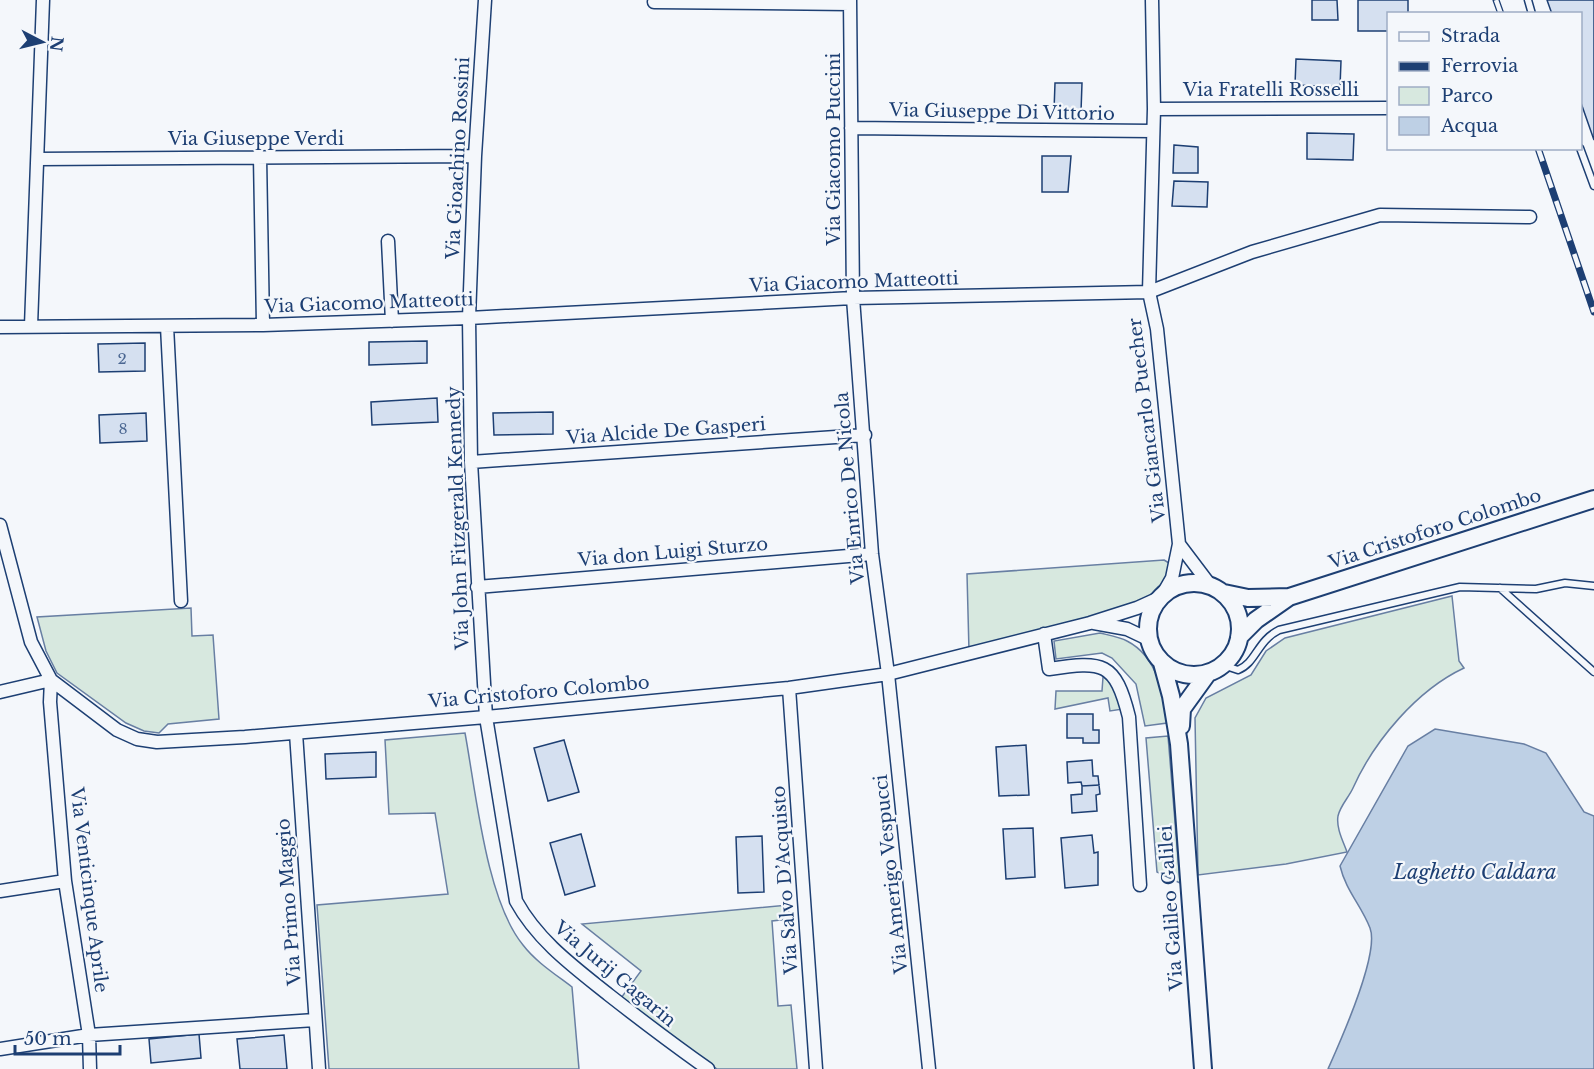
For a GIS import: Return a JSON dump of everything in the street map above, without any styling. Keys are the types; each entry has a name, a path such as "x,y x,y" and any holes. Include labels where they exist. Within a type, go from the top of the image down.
{"street":[{"path":"31,326 43,0"},
{"name":"Via Gioachino Rossini","path":"469,318 475,156 485,0"},
{"name":"Via Giancarlo Puecher","path":"1152,0 1154,109 1149,292 1157,330 1179,544 1172,578 1162,595"},
{"path":"654,2 850,2"},
{"name":"Via Giacomo Puccini","path":"850,2 853,298"},
{"name":"Via Fratelli Rosselli","path":"1154,109 1387,108"},
{"name":"Via Giuseppe Di Vittorio","path":"851,128 1153,131"},
{"name":"Via Giuseppe Verdi","path":"38,159 475,156"},
{"path":"260,157 263,325"},
{"name":"Via Giacomo Matteotti","path":"0,327 263,325 469,318 853,298 1149,292 1252,252 1380,215 1530,217"},
{"path":"388,241 392,321"},
{"name":"Via Enrico De Nicola","path":"853,298 865,435 872,554 888,674"},
{"name":"Via John Fitzgerald Kennedy","path":"469,318 471,462 486,717"},
{"path":"167,326 181,600"},
{"name":"Via Alcide De Gasperi","path":"471,462 865,435"},
{"name":"Via Cristoforo Colombo","path":"1217,589 1248,598 1289,597 1594,499"},
{"path":"0,525 30,642 51,680 0,692"},
{"name":"Via Giancarlo Puecher","path":"1179,544 1217,589"},
{"name":"Via don Luigi Sturzo","path":"477,587 872,554"},
{"path":"1194,582 1217,589 1238,613 1239,637 1234,652 1223,665 1208,673 1184,674 1162,663 1148,639 1148,624 1151,610 1162,595 1178,585 1194,582"},
{"name":"Via Cristoforo Colombo","path":"51,680 117,730 136,739 157,742 296,733 789,688 888,674 1090,623 1137,608 1162,595"},
{"name":"Via Cristoforo Colombo","path":"1239,637 1256,620 1289,597"},
{"name":"Via Cristoforo Colombo","path":"1090,623 1127,629 1148,639"},
{"path":"1044,634 1049,669 1085,665 1101,666 1113,674 1122,690 1129,717 1140,885"},
{"name":"Via Galileo Galilei","path":"1162,663 1171,696 1179,744 1203,1069"},
{"name":"Via Galileo Galilei","path":"1179,744 1182,709 1208,673"},
{"name":"Via Amerigo Vespucci","path":"888,674 929,1069"},
{"name":"Via Venticinque Aprile","path":"51,680 50,702 66,881 89,1035 90,1069"},
{"name":"Via Salvo D’Acquisto","path":"789,688 816,1069"},
{"name":"Via Jurij Gagarin","path":"486,717 516,901 530,925 578,971 666,1040 708,1069"},
{"name":"Via Primo Maggio","path":"296,733 319,1069"},
{"path":"0,891 66,881"},
{"path":"0,1049 89,1035 315,1020"}],"lane":[{"path":"1581,150 1594,186"},
{"path":"1223,665 1238,670 1245,667 1265,639 1279,630 1443,590 1536,589 1565,583 1594,586"},
{"path":"1500,588 1594,672"}],"green space":[{"path":"1164,560 1169,563 1167,581 1157,592 1132,606 969,651 967,574"},
{"path":"1452,596 1459,661 1464,668 1430,689 1414,703 1385,735 1362,770 1338,816 1339,830 1347,852 1286,864 1198,875 1195,718 1206,698 1251,675 1266,651 1285,638"},
{"path":"191,608 192,636 213,635 219,719 168,724 159,733 144,731 126,723 57,673 46,651 37,617"},
{"path":"1100,633 1127,641 1146,656 1161,688 1167,723 1145,726 1136,684 1112,658 1102,653 1056,659 1054,641"},
{"path":"1103,677 1112,683 1123,709 1110,711 1108,698 1055,709 1056,691 1102,691"},
{"path":"465,733 484,844 500,901 510,925 528,951 572,987 579,1069 329,1069 317,905 448,894 435,813 389,814 385,740"},
{"path":"1168,736 1180,883 1157,872 1146,738"},
{"path":"788,905 789,919 772,921 778,1006 791,1005 797,1069 717,1069 621,998 641,971 582,924"}],"water":[{"name":"Laghetto Caldara","path":"1435,729 1524,744 1546,753 1584,812 1594,816 1594,1069 1328,1069 1357,998 1372,940 1370,928 1346,883 1340,866 1408,746"}],"building":[{"path":"1312,0 1337,0 1338,20 1312,20"},
{"path":"1358,0 1408,0 1408,12 1387,12 1387,31 1358,31"},
{"path":"1547,0 1594,0 1594,140 1582,106 1582,12 1551,12"},
{"path":"1296,59 1341,61 1340,87 1295,85"},
{"path":"1055,83 1082,83 1081,112 1054,111"},
{"path":"1307,133 1354,134 1353,160 1307,159"},
{"path":"1174,145 1198,147 1198,173 1173,173"},
{"path":"1042,156 1071,156 1068,192 1042,192"},
{"path":"1174,181 1208,182 1207,207 1172,206"},
{"path":"427,341 427,363 369,365 369,342"},
{"path":"145,343 145,371 99,372 98,344"},
{"path":"437,398 438,422 372,425 371,402"},
{"path":"553,412 553,434 494,435 493,413"},
{"path":"146,413 147,441 100,443 99,415"},
{"path":"1067,714 1093,714 1093,730 1099,730 1099,743 1083,743 1083,738 1067,738"},
{"path":"564,740 579,792 548,801 534,748"},
{"path":"1026,745 1029,795 999,796 996,747"},
{"path":"376,752 376,777 326,779 325,754"},
{"path":"1092,760 1093,776 1098,776 1099,785 1082,786 1081,782 1068,783 1067,762"},
{"path":"1099,785 1100,794 1096,795 1097,811 1072,813 1071,795 1082,794 1082,786"},
{"path":"1033,828 1035,877 1006,879 1003,829"},
{"path":"581,834 595,886 565,895 550,843"},
{"path":"1092,835 1094,853 1098,852 1098,885 1065,888 1061,838"},
{"path":"762,836 764,892 738,893 736,837"},
{"path":"199,1034 201,1058 151,1063 149,1039"},
{"path":"284,1035 287,1069 240,1069 237,1039"}],"railway":[{"path":"1496,0 1500,12"},
{"path":"1539,150 1594,312"}]}
